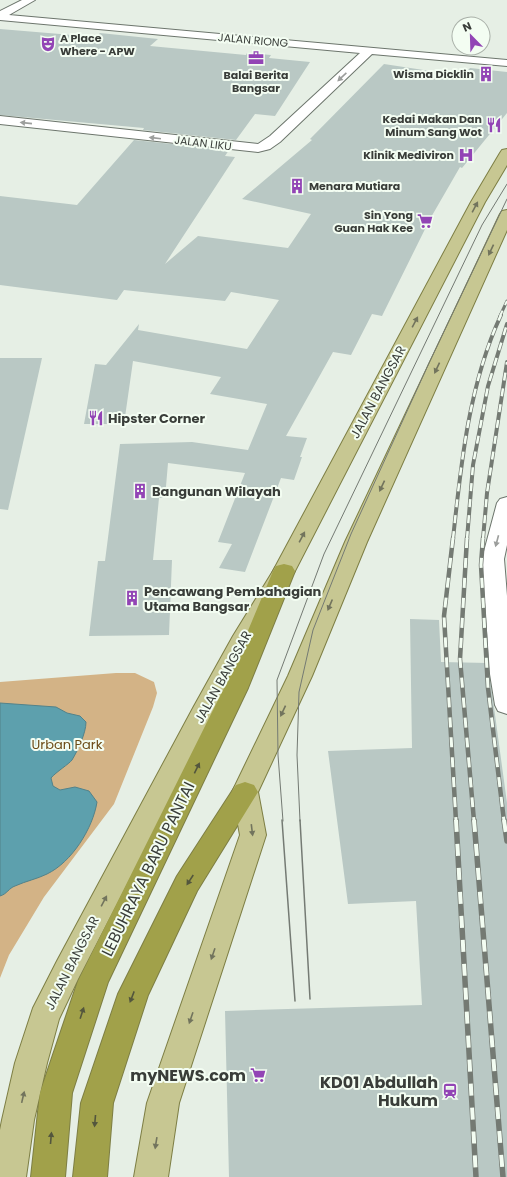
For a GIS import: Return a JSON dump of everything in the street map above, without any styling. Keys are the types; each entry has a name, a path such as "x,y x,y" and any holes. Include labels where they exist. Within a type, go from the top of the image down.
{"highway":[{"name":"LEBUHRAYA BARU PANTAI","path":"48,1177 56,1093 93,981 236,688 284,571"},
{"path":"90,1177 97,1103 133,994 187,884 212,848 245,792"}],"main road":[{"name":"JALAN BANGSAR","path":"9,1177 18,1120 31,1063 44,1018 67,970 208,702 244,636 284,571 478,202 507,153"},
{"path":"151,1177 163,1103 253,835 245,792 300,676 356,542 507,214"}],"street":[{"path":"0,16 30,0"},
{"name":"JALAN RIONG","path":"0,16 507,63"},
{"name":"JALAN LIKU","path":"0,120 258,148 265,146 275,139 370,50"},
{"path":"507,503 492,559 502,674 507,705"}],"green space":[{"name":"Urban Park","path":"116,673 135,673 154,682 157,693 153,707 114,804 44,897 9,955 0,978 0,682"}],"water":[{"path":"0,703 56,707 67,713 80,716 86,722 83,736 72,760 51,778 53,786 60,790 75,787 89,791 97,802 95,812 86,833 73,853 65,861 56,869 47,874 13,887 0,896"}],"building":[{"name":"A Place Where - APW","path":"0,29 96,37 100,33 158,39 150,46 246,55 247,53 271,55 269,58 310,62 275,116 255,114 236,140 143,130 144,128 0,115"},
{"path":"384,64 463,76 470,68 507,72 507,113 462,168 460,167 430,219 382,316 372,314 351,355 333,352 286,436 307,438 300,457 302,457 294,480 281,478 245,572 219,568 232,544 218,542 245,473 168,463 165,498 159,498 153,560 172,560 169,635 89,636 98,561 105,561 120,444 192,442 248,450 267,404 210,394 221,377 133,361 124,424 84,424 95,364 106,365 139,324 138,330 247,349 279,300 231,292 225,301 124,290 117,300 0,285 0,196 77,205 134,140 229,150 225,156 235,157 165,264 198,236 288,248 311,214 242,199 312,140 310,139"},
{"path":"0,358 42,358 8,510 0,509"},
{"path":"410,619 439,620 441,662 488,663 507,803 507,1177 229,1177 225,1011 422,1005 416,901 348,904 328,751 412,748"}],"tram line":[{"path":"283,821 278,755 277,680 324,554 482,225 507,184"},
{"path":"300,821 297,755 299,692 313,630 351,534 429,363 507,199"},
{"path":"282,820 295,1001"},
{"path":"300,820 310,999"}],"railway":[{"path":"500,316 507,301"},
{"path":"453,539 459,482 468,424 481,368 501,315"},
{"path":"467,539 473,465 488,386 507,324"},
{"path":"483,539 487,493 507,362"},
{"path":"453,538 444,616 456,821"},
{"path":"467,538 460,659 474,821"},
{"path":"483,538 481,565 488,688 504,821"},
{"path":"456,820 476,1177"},
{"path":"474,820 503,1177"},
{"path":"504,820 507,841"}],"place":[{"name":"A Place Where - APW","path":"48,44"},
{"name":"Balai Berita Bangsar","path":"256,58"},
{"name":"Wisma Dicklin","path":"486,74"},
{"name":"Kedai Makan Dan Minum Sang Wot","path":"494,125"},
{"name":"Klinik Mediviron","path":"466,155"},
{"name":"Menara Mutiara","path":"297,186"},
{"name":"Sin Yong Guan Hak Kee","path":"425,221"},
{"name":"Hipster Corner","path":"96,418"},
{"name":"Bangunan Wilayah","path":"140,491"},
{"name":"Pencawang Pembahagian Utama Bangsar","path":"132,598"},
{"name":"myNEWS.com","path":"258,1075"},
{"name":"KD01 Abdullah Hukum","path":"450,1091"}]}
